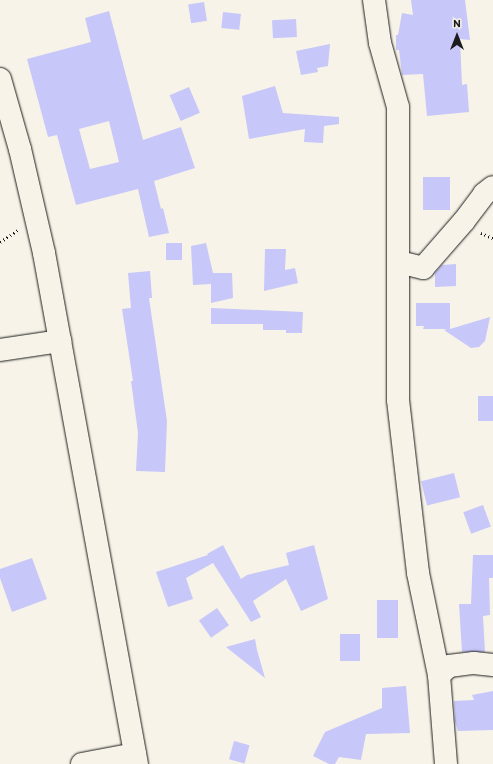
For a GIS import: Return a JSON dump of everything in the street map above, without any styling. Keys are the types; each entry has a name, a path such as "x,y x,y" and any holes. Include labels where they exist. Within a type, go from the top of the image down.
{"street":[{"path":"374,0 380,43 398,107 398,400 418,573 440,675 446,764"},
{"path":"0,79 20,149 44,253 136,759 82,764"},
{"path":"398,262 423,268 464,221 484,194 493,187"},
{"path":"0,350 60,341"},
{"path":"440,675 449,666 474,663 493,665"}],"building":[{"path":"411,0 465,0 470,40 460,39 462,85 467,84 469,112 427,116 423,74 402,75 399,50 396,50 396,35 398,35 402,13 413,15"},
{"path":"204,2 207,21 191,23 188,5"},
{"path":"109,11 143,140 181,127 195,168 154,181 169,233 149,237 138,189 76,205 57,135 48,137 27,59 91,42 85,18","holes":["109,121 119,162 90,169 79,129"]},
{"path":"223,12 241,14 239,30 221,28"},
{"path":"296,19 297,37 273,38 272,20"},
{"path":"330,44 328,66 317,68 318,72 301,75 296,51"},
{"path":"275,86 283,113 339,117 339,124 324,126 323,143 304,142 305,129 249,139 242,96"},
{"path":"189,87 200,113 181,121 170,95"},
{"path":"423,177 450,177 450,210 423,210"},
{"path":"166,243 182,243 182,260 166,260"},
{"path":"206,243 213,273 232,273 233,298 211,303 211,284 193,285 191,246"},
{"path":"265,249 286,249 285,270 295,268 298,283 264,291"},
{"path":"456,264 456,286 435,287 435,273 442,265"},
{"path":"150,271 152,298 149,298 167,421 165,472 136,471 138,433 131,381 133,381 122,309 131,308 128,273"},
{"path":"416,303 450,303 450,329 490,317 485,341 479,347 471,348 444,330 447,329 423,329 424,326 416,326"},
{"path":"211,308 303,312 302,333 286,333 286,330 263,330 263,324 211,324"},
{"path":"478,396 493,396 493,421 478,421"},
{"path":"454,473 460,497 427,505 421,481"},
{"path":"483,505 491,527 471,534 463,512"},
{"path":"223,545 241,579 247,575 289,565 286,553 314,545 328,599 301,611 286,579 253,601 261,617 251,622 213,563 186,578 193,599 168,607 156,572 208,555 207,554"},
{"path":"473,555 493,555 493,578 489,578 490,615 483,616 485,652 462,652 459,604 471,604"},
{"path":"32,558 47,599 12,612 0,578 0,569"},
{"path":"377,600 398,600 398,638 377,638"},
{"path":"217,608 229,625 211,638 199,621"},
{"path":"340,634 360,634 360,661 340,661"},
{"path":"255,639 257,650 265,678 226,647"},
{"path":"406,686 410,733 366,734 361,760 339,757 335,764 329,764 313,756 325,732 382,708 382,688"},
{"path":"493,691 493,730 458,731 455,722 454,701 474,700 472,695"},
{"path":"234,741 249,745 245,763 229,759"}]}
